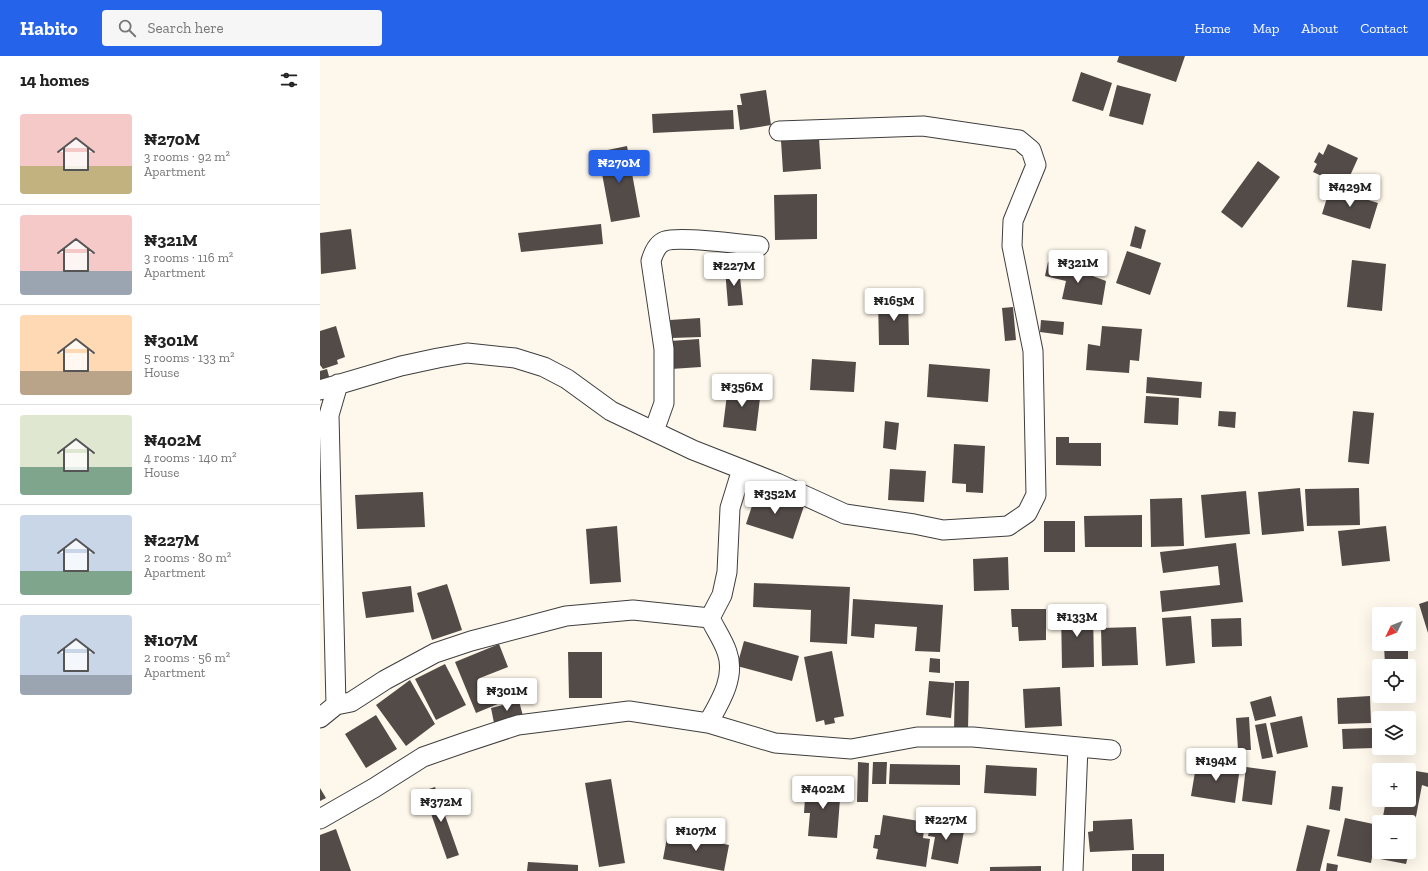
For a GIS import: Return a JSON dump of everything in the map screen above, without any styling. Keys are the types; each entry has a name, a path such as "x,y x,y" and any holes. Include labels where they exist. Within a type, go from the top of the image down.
{"street":[{"path":"320,390 401,366 467,353 515,358 544,367 567,379 611,411 693,450 777,483 845,514 914,524 943,530 1008,526 1027,513 1036,495 1033,351 1012,246 1013,221 1036,165 1032,150 1019,140 922,126 779,131"},
{"path":"654,431 664,403 664,349 651,261 654,251 665,241 684,240 759,246"},
{"path":"336,706 325,411 338,384"},
{"path":"710,618 722,595 727,572 730,508 742,469"},
{"path":"320,718 336,706 351,702 435,653 471,641 566,616 633,610 710,618"},
{"path":"708,723 721,700 729,678 727,653 710,618"},
{"path":"320,819 374,788 423,757 518,725 629,711 708,723 775,743 851,750 925,737 973,736 1111,750"},
{"path":"1073,871 1078,747"}],"building":[{"path":"1119,56 1185,56 1176,82 1117,62"},
{"path":"1081,72 1112,83 1103,111 1072,101"},
{"path":"1117,85 1151,94 1143,125 1109,116"},
{"path":"766,90 771,125 740,130 737,105 742,105 740,94"},
{"path":"733,110 734,129 653,133 652,114"},
{"path":"819,138 821,169 783,172 781,141"},
{"path":"1328,144 1358,158 1345,187 1313,172 1317,164 1314,162 1319,152 1323,155"},
{"path":"627,146 640,217 611,222 598,152"},
{"path":"1258,161 1280,177 1242,228 1221,212"},
{"path":"1330,188 1378,203 1370,229 1322,214"},
{"path":"817,194 817,239 775,240 774,195"},
{"path":"601,224 603,244 521,252 518,233"},
{"path":"1135,226 1146,230 1141,249 1130,246"},
{"path":"351,229 356,269 321,274 320,233"},
{"path":"1127,251 1161,263 1150,295 1116,283"},
{"path":"1352,260 1386,264 1382,311 1347,307"},
{"path":"1048,262 1069,267 1106,281 1102,305 1062,299 1066,281 1045,276"},
{"path":"739,268 743,305 728,306 725,269"},
{"path":"908,299 909,345 879,345 878,300"},
{"path":"1013,307 1016,340 1005,341 1002,308"},
{"path":"700,318 701,337 672,338 670,320"},
{"path":"1041,320 1064,322 1063,335 1040,332"},
{"path":"336,326 345,357 337,360 338,364 323,369 320,365 320,331"},
{"path":"1102,326 1142,329 1139,361 1130,360 1129,373 1086,370 1088,344 1100,346"},
{"path":"699,339 701,367 671,369 670,341"},
{"path":"812,359 856,362 854,392 810,390"},
{"path":"929,364 990,369 988,402 927,397"},
{"path":"327,369 330,380 320,383 320,371"},
{"path":"1147,377 1202,382 1201,398 1146,393"},
{"path":"728,386 761,390 756,431 723,427"},
{"path":"1146,396 1179,398 1178,425 1144,423"},
{"path":"1219,411 1236,412 1235,428 1218,426"},
{"path":"1353,411 1374,413 1369,464 1348,462"},
{"path":"885,421 899,423 896,450 883,448"},
{"path":"1056,437 1069,437 1069,443 1101,443 1101,466 1056,465"},
{"path":"954,444 985,446 983,493 966,492 966,484 952,483"},
{"path":"890,469 926,471 924,502 888,500"},
{"path":"1300,488 1304,531 1262,535 1258,492"},
{"path":"1359,488 1360,525 1307,526 1305,489"},
{"path":"757,491 804,506 793,539 746,524"},
{"path":"1246,491 1250,534 1205,538 1201,495"},
{"path":"423,492 425,527 357,529 355,495"},
{"path":"1182,498 1184,546 1151,547 1150,499"},
{"path":"1142,515 1142,547 1085,547 1084,516"},
{"path":"1044,521 1075,521 1075,552 1044,552"},
{"path":"617,526 621,582 590,584 586,529"},
{"path":"1386,526 1390,561 1342,566 1338,531"},
{"path":"1236,543 1243,602 1162,612 1160,591 1220,585 1218,566 1163,573 1160,552"},
{"path":"1008,557 1009,590 974,591 973,559"},
{"path":"754,583 850,587 847,644 810,642 811,610 753,607"},
{"path":"447,584 462,630 432,640 417,593"},
{"path":"411,586 414,612 366,618 362,592"},
{"path":"853,599 943,605 940,652 915,651 917,627 875,624 874,638 851,636"},
{"path":"1428,601 1428,633 1419,604"},
{"path":"1011,609 1046,609 1046,640 1019,641 1018,627 1012,627"},
{"path":"1061,609 1093,609 1094,667 1062,668"},
{"path":"1191,616 1195,663 1166,666 1162,618"},
{"path":"1241,618 1242,646 1212,647 1211,619"},
{"path":"1136,627 1138,665 1102,666 1101,628"},
{"path":"744,641 799,656 792,681 737,666"},
{"path":"499,644 508,667 480,678 485,690 513,678 520,695 476,713 455,662"},
{"path":"832,651 844,716 834,718 835,723 825,725 824,720 816,722 804,657"},
{"path":"1384,651 1408,651 1408,659 1385,659"},
{"path":"568,652 602,652 602,698 569,698"},
{"path":"930,658 940,659 940,673 929,672"},
{"path":"445,664 466,705 436,720 415,679"},
{"path":"410,680 435,724 406,746 376,705"},
{"path":"929,681 954,683 951,718 926,715"},
{"path":"955,681 969,681 968,731 954,730"},
{"path":"1060,687 1062,726 1025,728 1023,689"},
{"path":"1271,696 1276,716 1255,721 1250,702"},
{"path":"1370,696 1371,723 1338,724 1337,698"},
{"path":"519,701 523,716 494,723 491,708"},
{"path":"376,715 397,749 366,768 345,734"},
{"path":"1302,716 1308,747 1277,754 1270,723"},
{"path":"1249,717 1251,750 1238,750 1236,718"},
{"path":"1266,723 1273,757 1262,759 1255,725"},
{"path":"1372,728 1372,748 1343,749 1342,729"},
{"path":"1197,760 1240,767 1235,803 1191,796"},
{"path":"858,762 869,763 868,802 857,802"},
{"path":"873,762 887,762 886,784 872,784"},
{"path":"890,764 960,765 960,785 889,784"},
{"path":"986,765 1037,768 1036,796 984,793"},
{"path":"1246,767 1276,771 1272,805 1242,801"},
{"path":"1416,771 1428,773 1428,787 1422,785 1416,816 1416,815 1383,815 1385,807 1416,807"},
{"path":"611,779 625,863 599,867 585,783"},
{"path":"806,783 841,786 837,838 808,836 810,813 804,813"},
{"path":"1332,786 1343,787 1340,811 1329,809"},
{"path":"435,787 459,855 447,859 423,791"},
{"path":"320,788 326,798 320,801"},
{"path":"883,815 925,822 923,838 930,839 926,867 876,859 878,849 873,848 875,835 880,835"},
{"path":"932,817 954,821 953,829 964,831 958,864 931,859 935,837 928,836"},
{"path":"1345,818 1372,824 1371,863 1337,856"},
{"path":"1132,819 1134,850 1090,852 1088,832 1093,831 1093,821"},
{"path":"1307,825 1330,830 1320,871 1296,871"},
{"path":"336,829 351,871 320,871 320,835"},
{"path":"668,832 729,845 724,871 663,859"},
{"path":"1132,854 1164,854 1164,871 1132,871"},
{"path":"1380,859 1407,859 1406,864"},
{"path":"528,862 578,865 578,871 527,871"},
{"path":"1327,863 1338,865 1337,871 1326,871"},
{"path":"1041,866 1041,871 990,871 990,867"}]}
